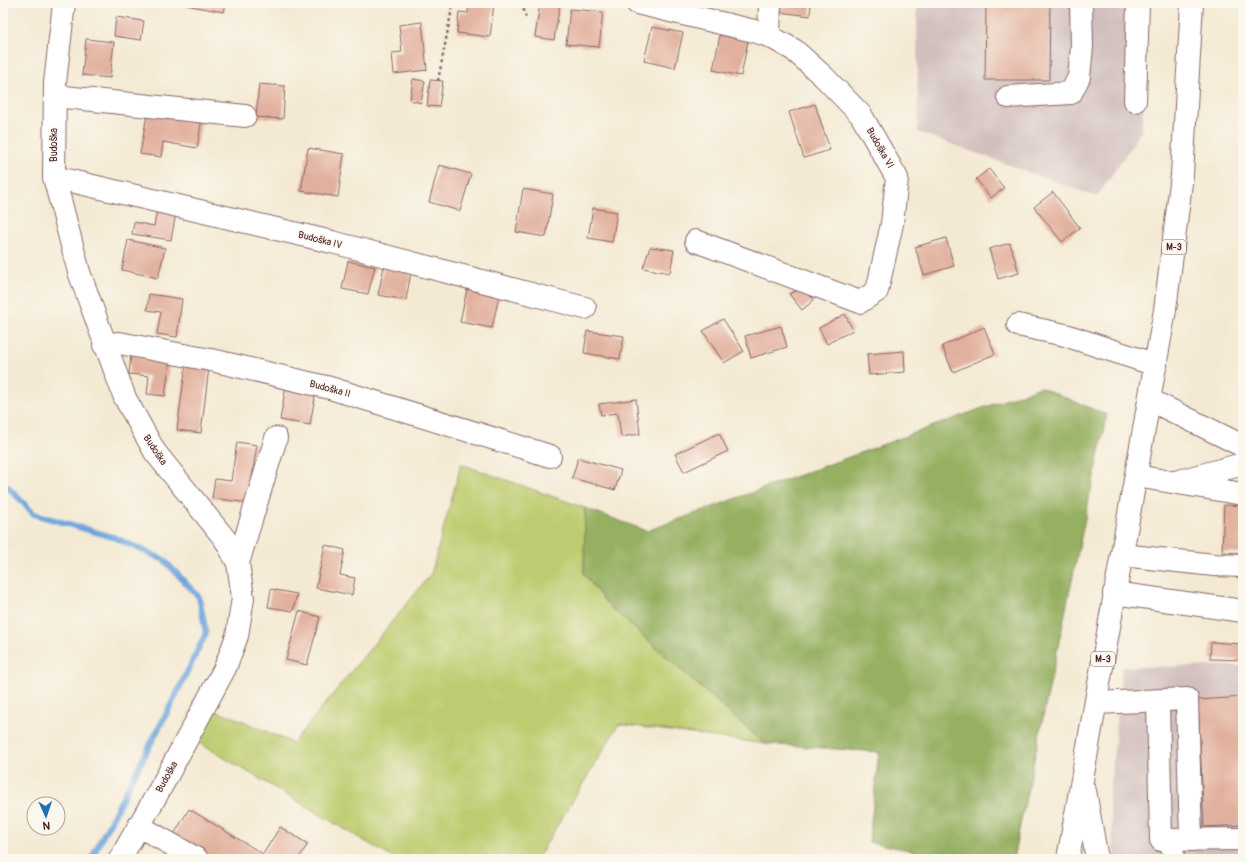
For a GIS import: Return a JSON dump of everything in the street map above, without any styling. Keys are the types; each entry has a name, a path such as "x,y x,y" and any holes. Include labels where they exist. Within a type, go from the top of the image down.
{"street":[{"name":"Budoška","path":"64,3 54,82 54,178 79,272 104,345 125,398 155,452 225,539 238,563 243,598 237,636 225,668 120,859"},
{"name":"Budoška VI","path":"637,3 769,36 794,50 824,77 861,115 897,178 892,224 878,291 860,302 696,241"},
{"path":"769,36 770,3"},
{"path":"1008,97 1071,93 1079,77 1082,47 1081,3"},
{"path":"1135,101 1138,3"},
{"name":"M-3","path":"1068,859 1114,593 1150,400 1168,290 1180,192 1192,3"},
{"path":"55,96 245,116"},
{"name":"Budoška IV","path":"54,178 332,242 585,308"},
{"path":"1018,325 1065,335 1156,365"},
{"name":"Budoška II","path":"104,345 119,343 216,361 330,388 550,456"},
{"path":"1150,400 1243,446"},
{"path":"238,563 276,438"},
{"path":"1170,483 1243,464"},
{"path":"1136,476 1170,483 1243,494"},
{"path":"1122,555 1214,565 1243,566"},
{"path":"1114,593 1243,611"},
{"path":"1096,703 1187,699 1190,848"},
{"path":"1158,701 1161,840 1190,848 1243,839"},
{"path":"1083,776 1097,859"},
{"path":"139,826 197,859"}],"path":[{"path":"438,81 453,3"},
{"path":"522,3 526,18"}],"shaded area":[{"path":"917,3 1148,3 1142,130 1097,197 918,132"},
{"path":"1243,666 1243,859 1115,859 1109,799 1122,667"}],"green space":[{"path":"1040,387 1107,415 1013,859 953,859 869,842 879,752 765,744 607,604 584,574 585,508 647,531"},
{"path":"461,464 585,508 584,574 607,604 765,744 619,724 537,859 395,859 189,737 204,708 231,716 293,743 431,574"}],"building":[{"path":"180,3 226,3 224,12"},
{"path":"469,3 494,3 490,37 457,33 459,12 468,13"},
{"path":"540,3 560,4 554,40 535,37"},
{"path":"780,3 811,3 810,16 779,12"},
{"path":"986,3 1050,3 1049,80 985,80"},
{"path":"570,9 603,12 599,47 566,44"},
{"path":"116,17 144,21 141,40 114,36"},
{"path":"422,22 427,70 394,74 392,53 402,52 399,25"},
{"path":"652,27 683,33 675,68 644,61"},
{"path":"720,35 748,41 741,76 713,70"},
{"path":"86,39 114,42 110,78 82,75"},
{"path":"413,79 425,81 421,103 410,100"},
{"path":"430,80 443,81 439,107 427,106"},
{"path":"259,84 285,86 283,119 256,117"},
{"path":"815,104 830,150 804,158 789,112"},
{"path":"148,109 202,119 197,148 163,142 161,157 140,154"},
{"path":"308,148 344,154 338,197 301,191"},
{"path":"439,165 471,174 460,211 429,202"},
{"path":"989,169 1004,188 991,198 976,179"},
{"path":"523,189 553,194 546,237 516,232"},
{"path":"1053,192 1080,228 1062,242 1034,207"},
{"path":"593,208 617,212 612,242 588,238"},
{"path":"157,209 176,213 171,240 132,234 134,222 154,226"},
{"path":"946,238 954,266 924,275 915,247"},
{"path":"128,240 165,248 158,278 122,270"},
{"path":"1010,243 1019,273 998,279 989,249"},
{"path":"650,247 674,250 670,273 643,268"},
{"path":"348,261 375,267 368,294 342,289"},
{"path":"384,267 411,272 406,300 378,295"},
{"path":"803,288 814,300 802,310 789,294"},
{"path":"467,289 499,296 492,328 460,322"},
{"path":"149,294 182,299 177,337 157,334 161,312 147,310"},
{"path":"845,314 853,330 827,344 819,328"},
{"path":"723,319 744,351 724,363 703,331"},
{"path":"781,326 787,347 751,358 745,336"},
{"path":"984,327 995,354 953,372 942,346"},
{"path":"587,331 624,336 620,359 584,353"},
{"path":"904,351 905,372 869,375 867,354"},
{"path":"131,354 170,359 165,396 147,394 149,376 129,374"},
{"path":"186,364 209,367 201,433 177,430"},
{"path":"286,385 316,390 310,425 280,420"},
{"path":"636,399 640,434 621,437 618,413 601,415 599,404"},
{"path":"719,433 728,451 684,472 675,454"},
{"path":"237,442 257,445 248,503 212,498 215,479 231,481"},
{"path":"578,458 621,470 615,490 572,478"},
{"path":"1224,505 1243,506 1243,553 1222,552"},
{"path":"325,545 345,550 340,575 355,578 352,595 316,588"},
{"path":"271,589 297,594 293,611 268,607"},
{"path":"299,611 320,617 307,665 286,660"},
{"path":"1211,642 1243,644 1243,660 1210,659"},
{"path":"1243,697 1243,825 1204,827 1198,700"},
{"path":"189,809 263,854 280,827 308,844 298,859 210,859 173,836"}],"waterway":[{"path":"3,482 34,514 116,538 164,560 199,597 206,633 176,695 91,859"}]}
